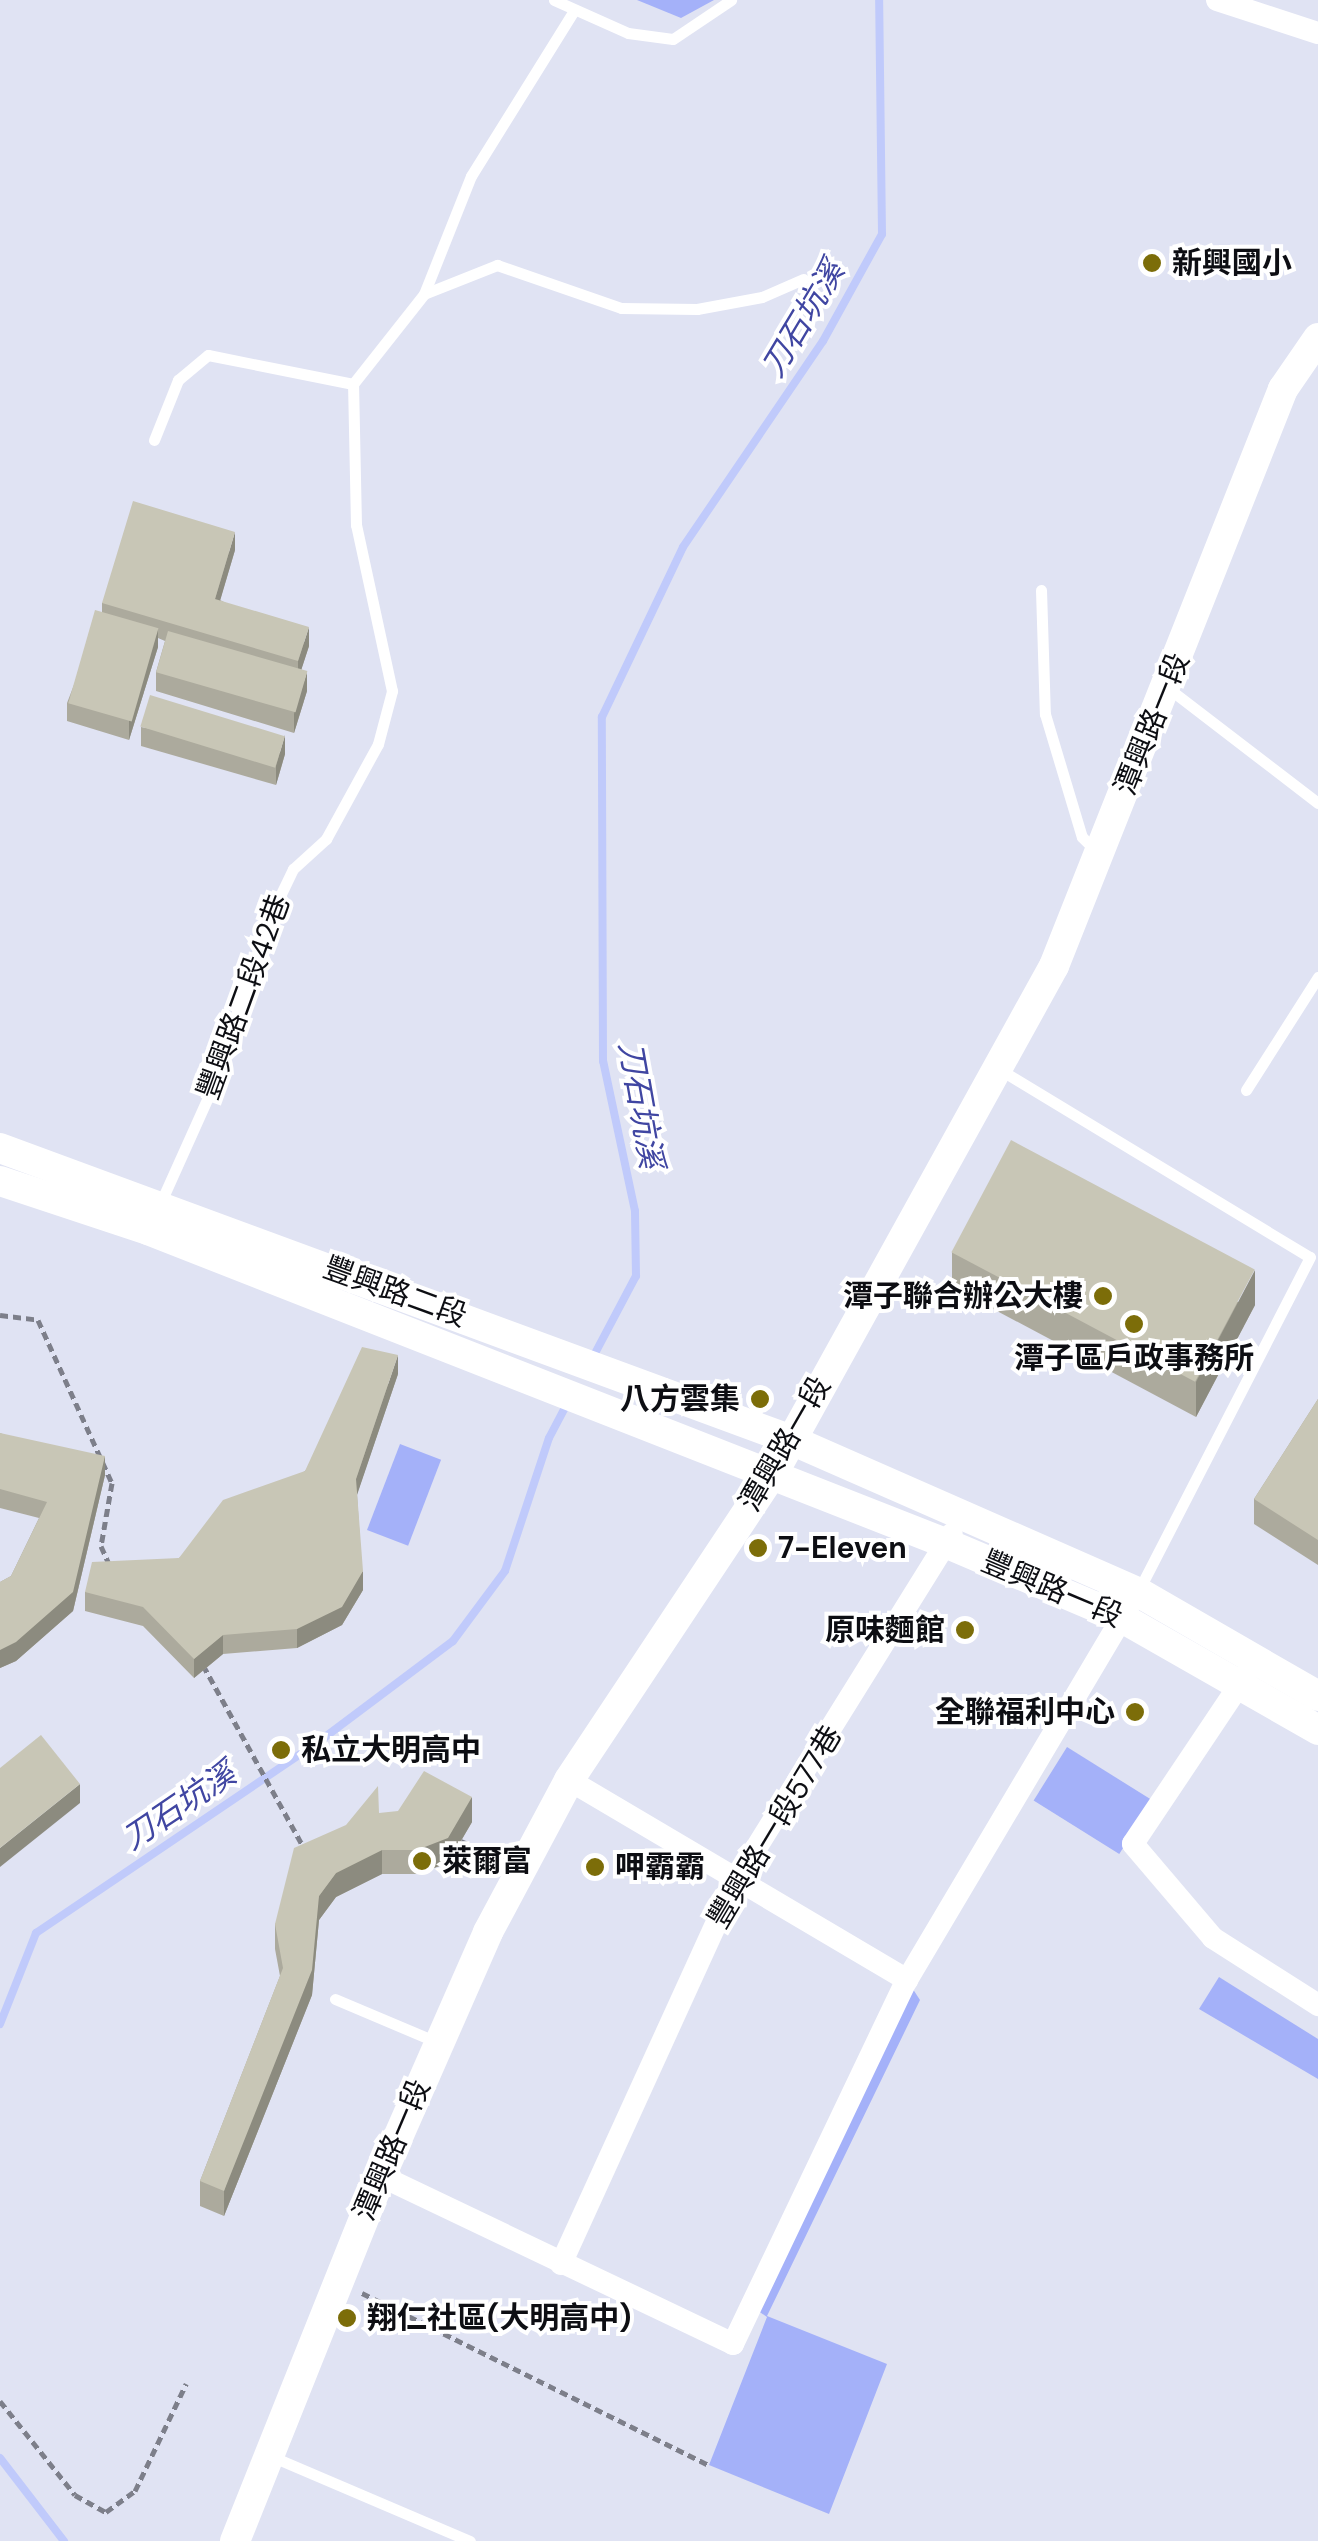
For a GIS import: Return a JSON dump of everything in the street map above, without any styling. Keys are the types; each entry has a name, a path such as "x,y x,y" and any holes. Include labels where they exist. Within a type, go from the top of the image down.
{"street":[{"path":"1217,0 1318,34"},
{"name":"潭興路一段","path":"234,2541 438,2042 522,1868 569,1780 774,1472 1054,966 1168,688 1282,389 1318,338"},
{"name":"豐興路二段","path":"0,1148 154,1218 558,1389 774,1472"},
{"name":"豐興路二段","path":"0,1181 154,1218 574,1359 789,1440"},
{"name":"豐興路一段","path":"789,1440 956,1510 1251,1670 1318,1696"},
{"name":"豐興路一段","path":"774,1472 950,1545 1130,1605"},
{"name":"豐興路一段577巷","path":"561,2264 735,1882 950,1545 956,1510"},
{"path":"381,2176 733,2344 907,1980 1130,1605"},
{"path":"1251,1670 1133,1844 1213,1938 1318,2005"},
{"name":"豐興路一段","path":"1251,1670 1318,1730"},
{"path":"569,1780 735,1882 907,1980"}],"lane":[{"path":"554,0 628,34 674,39 731,0"},
{"path":"154,440 178,380 208,355 353,384 424,294 472,176 573,12"},
{"path":"424,294 497,265 621,308 697,309 762,297 803,279"},
{"name":"豐興路二段42巷","path":"154,1218 208,1097 268,921 293,869 326,838 378,744 392,690 356,525 353,384"},
{"path":"1041,590 1045,714 1082,836 1100,854"},
{"path":"1168,688 1318,803"},
{"path":"1246,1090 1318,977"},
{"path":"1000,1069 1310,1257 1130,1605"},
{"path":"336,1999 438,2042"},
{"path":"269,2455 470,2541"}],"path":[{"path":"0,1315 38,1320 112,1483 101,1546 112,1572"},
{"path":"199,1658 312,1862"},
{"path":"461,1841 522,1868"},
{"path":"338,2283 709,2466"},
{"path":"0,2401 74,2495 106,2512 135,2491 186,2384"}],"shaded area":[{"path":"637,0 714,0 681,18"},
{"path":"400,1444 441,1460 408,1546 367,1530"},
{"path":"1067,1747 1153,1801 1119,1854 1034,1800"},
{"path":"1219,1977 1318,2039 1318,2079 1199,2009"},
{"path":"907,1980 920,2000 767,2316 887,2364 829,2514 709,2465 767,2317 751,2306"}],"building":[{"path":"133,501 235,532 215,599 309,627 298,661 102,603"},
{"path":"95,610 158,628 132,721 68,703"},
{"path":"168,631 307,671 296,712 156,672"},
{"path":"150,695 285,736 275,768 140,727"},
{"name":"潭子聯合辦公大樓","path":"1011,1140 1255,1270 1195,1382 951,1252"},
{"path":"362,1347 398,1355 356,1479 363,1571 342,1607 297,1629 223,1635 194,1659 143,1607 85,1592 92,1562 179,1558 223,1500 305,1471"},
{"path":"1318,1399 1318,1540 1254,1499"},
{"path":"0,1433 105,1456 73,1592 16,1642 0,1650 0,1582 11,1576 47,1502 0,1489"},
{"path":"41,1735 80,1784 0,1848 0,1768"},
{"path":"424,1771 472,1797 448,1838 417,1850 382,1850 336,1873 319,1896 312,1970 224,2191 200,2181 283,1968 275,1924 294,1848 346,1825 378,1786 379,1813 398,1811"}],"waterway":[{"name":"刀石坑溪","path":"592,1359 636,1276 635,1211 603,1061 602,717 683,547 823,341 882,234 879,0"},
{"name":"刀石坑溪","path":"0,2024 36,1933 325,1737 453,1641 505,1571 549,1438 568,1402"},
{"path":"0,2458 64,2541"}],"place":[{"name":"新興國小","path":"1152,263"},
{"name":"潭子聯合辦公大樓","path":"1103,1296"},
{"name":"潭子區戶政事務所","path":"1134,1324"},
{"name":"八方雲集","path":"760,1399"},
{"name":"7-Eleven","path":"758,1548"},
{"name":"原味麵館","path":"965,1630"},
{"name":"全聯福利中心","path":"1135,1712"},
{"name":"私立大明高中","path":"281,1750"},
{"name":"萊爾富","path":"422,1861"},
{"name":"呷霸霸","path":"595,1867"},
{"name":"翔仁社區(大明高中)","path":"347,2318"}]}
